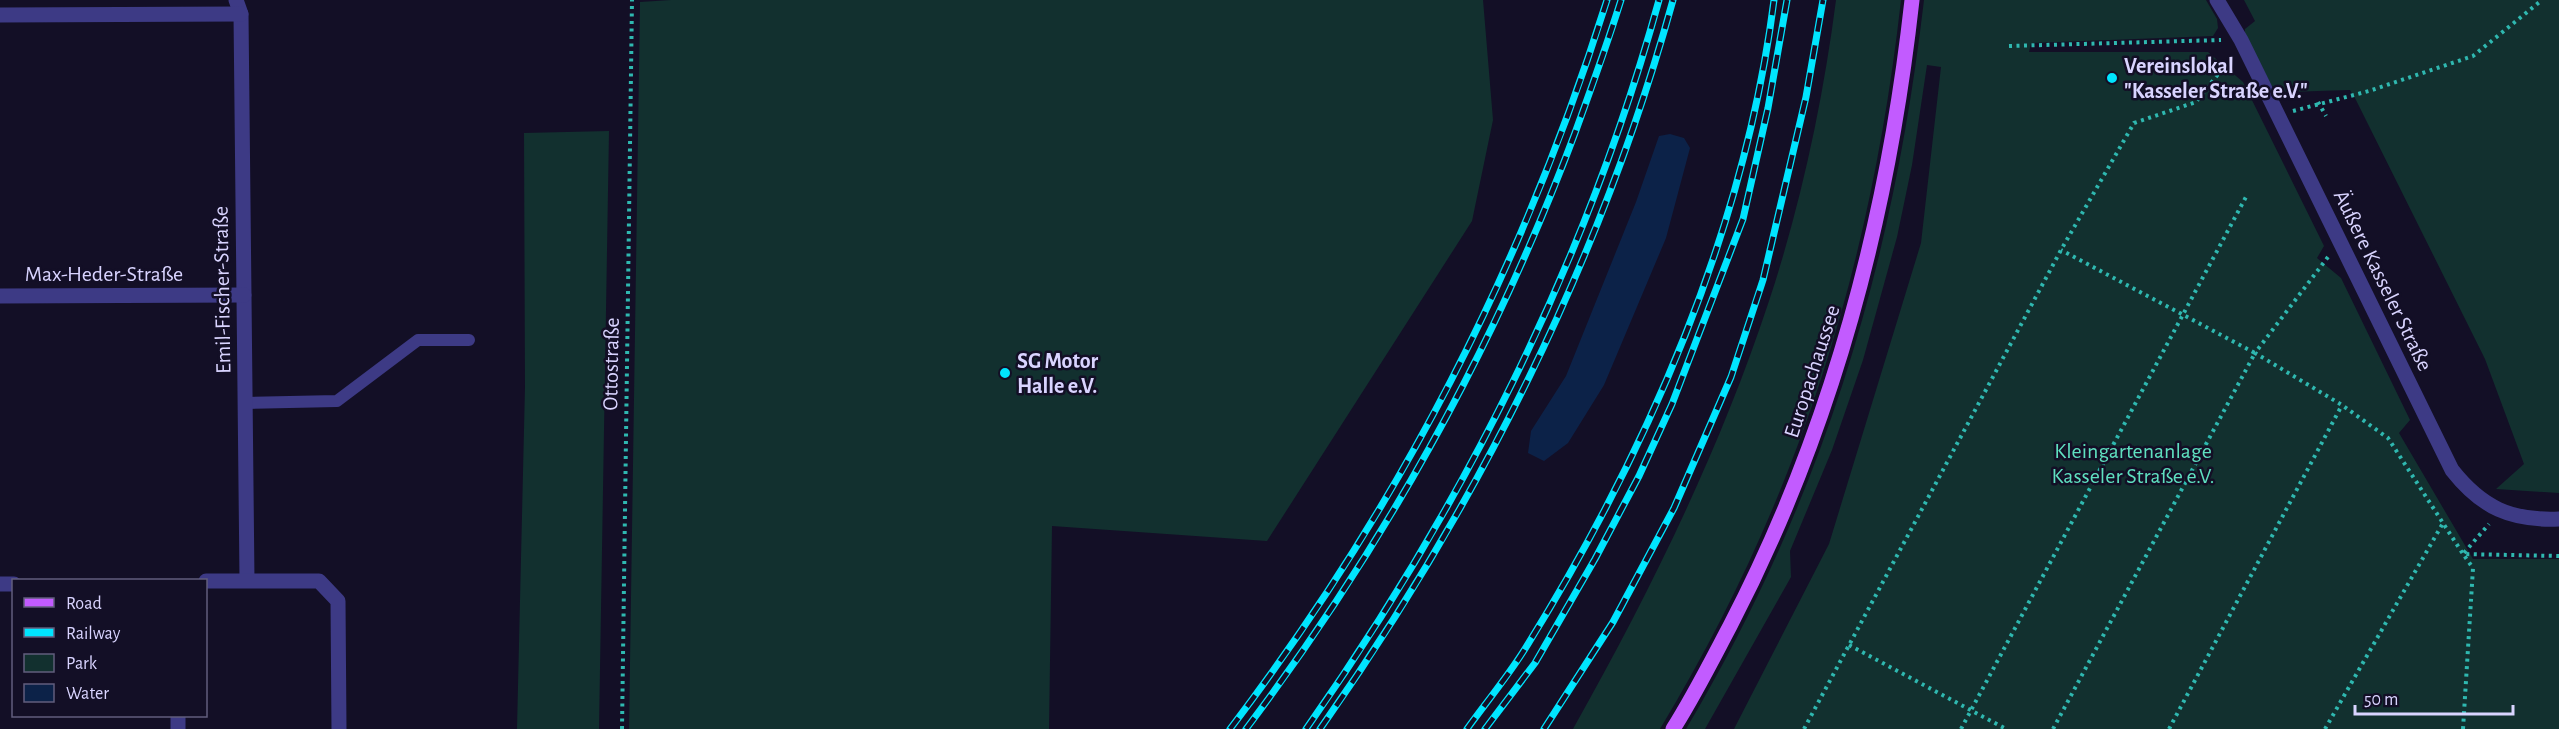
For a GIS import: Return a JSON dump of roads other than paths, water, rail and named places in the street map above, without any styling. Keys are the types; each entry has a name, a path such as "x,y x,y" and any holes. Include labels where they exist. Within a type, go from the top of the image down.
{"main road":[{"name":"Europachaussee","path":"1673,729 1706,671 1762,562 1801,469 1833,383 1882,201 1901,94 1912,0"}],"street":[{"name":"Äußere Kasseler Straße","path":"2217,0 2241,39 2452,470 2463,484 2499,511 2534,520 2559,519"},
{"path":"0,15 238,7"},
{"name":"Emil-Fischer-Straße","path":"238,7 247,580"},
{"name":"Max-Heder-Straße","path":"0,296 244,295"},
{"path":"207,581 319,582 338,601 339,729"}],"lane":[{"path":"245,403 337,401 418,340 469,340"}],"water":[{"path":"1670,134 1684,138 1690,148 1666,238 1604,385 1568,443 1544,461 1528,453 1531,431 1566,376 1636,202 1659,136"}],"railway":[{"path":"1230,729 1292,645 1349,559 1402,471 1451,381 1496,289 1537,195 1574,99 1607,0"},
{"path":"1246,729 1296,660 1390,516 1472,367 1544,213 1575,133 1621,0"},
{"path":"1306,729 1363,645 1417,559 1514,380 1557,287 1595,193 1630,97 1659,0"},
{"path":"1320,729 1377,645 1431,559 1528,380 1571,287 1609,193 1644,97 1673,0"},
{"path":"1467,729 1521,655 1572,570 1613,494 1651,415 1685,335 1715,253 1740,170 1760,85 1774,0"},
{"path":"1485,729 1535,663 1595,559 1639,476 1672,404 1743,219 1768,108 1787,0"},
{"path":"1544,729 1613,622 1674,508 1731,377 1763,280 1806,97 1823,0"}],"place":[{"name":"Vereinslokal \"Kasseler Straße e.V.\"","path":"2112,78"},
{"name":"SG Motor Halle e.V.","path":"1005,373"}],"park label":[{"name":"Kleingartenanlage Kasseler Straße e.V.","path":"2133,462"}]}
